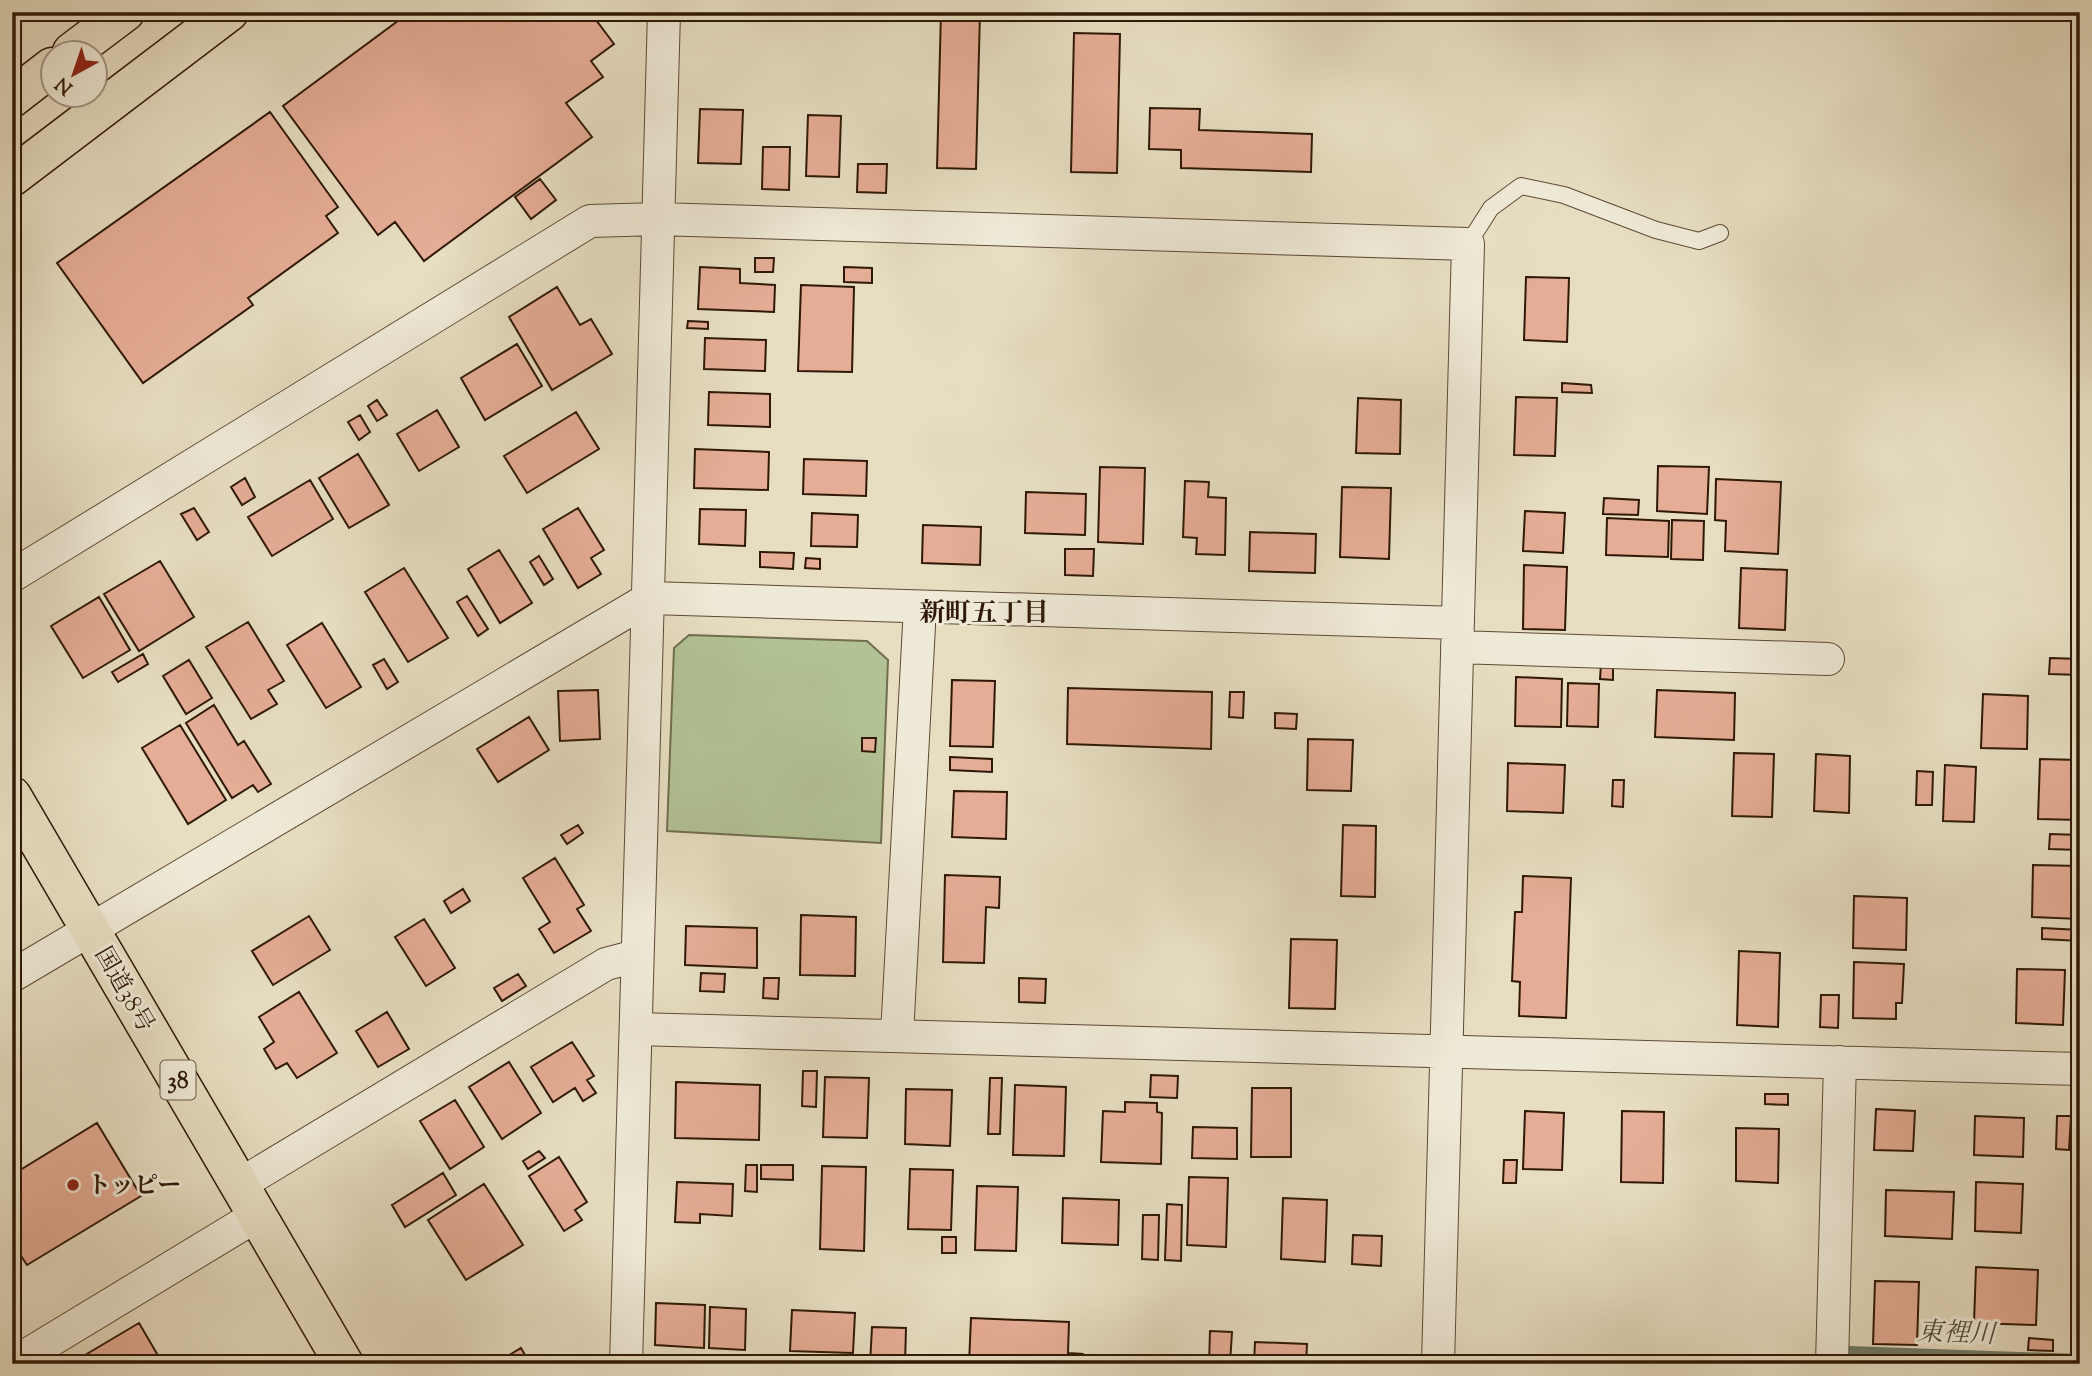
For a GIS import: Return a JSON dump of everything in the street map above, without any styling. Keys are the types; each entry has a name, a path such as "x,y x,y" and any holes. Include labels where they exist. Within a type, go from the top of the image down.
{"highway":[{"path":"91,38 125,12"},
{"path":"12,177 229,12"},
{"path":"12,98 38,78"},
{"name":"国道38号","path":"12,796 344,1364"}],"street":[{"path":"626,1364 636,956 650,598 664,12"},
{"path":"12,576 590,221 658,219 1468,244 1438,1364"},
{"path":"12,976 650,598 920,607 1457,635 1828,659"},
{"path":"897,1035 920,607"},
{"path":"12,1364 247,1200 606,964 636,956"},
{"path":"636,1028 2080,1069"},
{"path":"1832,1364 1840,1062"}],"lane":[{"path":"1468,244 1491,208 1521,186 1564,195 1656,230 1699,241 1720,233"}],"green space":[{"path":"689,635 867,641 888,660 881,843 667,831 674,648"}],"building":[{"path":"410,12 590,12 614,44 591,61 603,77 566,103 592,137 424,261 395,222 378,235 283,106"},
{"path":"941,12 980,12 976,169 937,168"},
{"path":"1074,33 1120,34 1117,173 1071,172"},
{"path":"1150,108 1200,109 1199,130 1312,134 1311,172 1181,168 1181,150 1149,149"},
{"path":"700,109 743,110 741,164 698,163"},
{"path":"270,112 338,207 326,216 338,233 248,298 253,305 143,383 57,263"},
{"path":"808,115 841,116 839,177 806,176"},
{"path":"763,147 790,147 789,190 762,189"},
{"path":"858,164 887,164 886,193 857,192"},
{"path":"540,179 556,200 531,219 515,197"},
{"path":"755,258 774,258 773,272 755,272"},
{"path":"700,267 740,269 740,283 775,285 774,312 698,309"},
{"path":"844,267 872,268 872,283 844,282"},
{"path":"1526,277 1569,278 1567,342 1524,340"},
{"path":"801,285 854,287 852,372 798,371"},
{"path":"557,287 580,325 591,319 612,354 552,390 509,317"},
{"path":"688,321 708,322 708,329 687,328"},
{"path":"705,338 766,340 765,371 704,369"},
{"path":"517,344 542,386 485,420 461,378"},
{"path":"1562,383 1591,385 1592,393 1562,392"},
{"path":"709,392 770,394 770,427 708,425"},
{"path":"1516,397 1557,398 1555,456 1514,455"},
{"path":"1358,398 1401,400 1400,454 1356,453"},
{"path":"377,400 387,415 377,421 368,406"},
{"path":"437,410 459,447 419,471 397,434"},
{"path":"576,412 599,449 527,493 504,456"},
{"path":"360,415 370,432 359,440 348,422"},
{"path":"695,449 769,452 768,490 694,488"},
{"path":"358,454 389,505 349,528 319,478"},
{"path":"804,459 867,461 866,496 803,494"},
{"path":"1658,466 1709,467 1707,514 1657,511"},
{"path":"1100,467 1145,468 1143,544 1098,542"},
{"path":"245,478 255,497 242,505 231,487"},
{"path":"1716,479 1781,482 1778,554 1725,551 1726,521 1715,520"},
{"path":"310,480 333,519 272,556 248,517"},
{"path":"1185,481 1209,482 1208,497 1226,498 1225,555 1196,554 1197,538 1183,537"},
{"path":"1342,487 1391,488 1389,559 1340,557"},
{"path":"1026,492 1086,494 1085,535 1025,533"},
{"path":"1604,498 1639,500 1638,515 1603,514"},
{"path":"194,508 209,532 197,540 181,514"},
{"path":"578,508 604,550 591,558 601,574 578,588 543,529"},
{"path":"700,509 746,510 745,546 699,544"},
{"path":"1525,511 1565,513 1563,553 1523,551"},
{"path":"812,513 858,515 857,547 811,546"},
{"path":"1607,518 1669,521 1668,557 1606,555"},
{"path":"1672,520 1704,521 1703,560 1671,559"},
{"path":"923,525 981,527 980,565 922,563"},
{"path":"1250,532 1316,534 1315,573 1249,571"},
{"path":"1065,549 1094,549 1093,576 1065,575"},
{"path":"499,550 532,603 500,623 468,569"},
{"path":"760,552 794,553 793,569 760,567"},
{"path":"539,556 553,579 544,585 530,562"},
{"path":"806,558 820,559 820,569 805,568"},
{"path":"160,561 194,617 139,651 104,594"},
{"path":"1524,565 1567,567 1565,630 1523,629"},
{"path":"404,568 448,638 408,662 365,592"},
{"path":"1741,568 1787,570 1785,630 1739,628"},
{"path":"467,596 488,629 478,636 457,602"},
{"path":"99,597 130,650 83,678 51,626"},
{"path":"248,622 284,681 268,690 277,704 251,719 206,647"},
{"path":"322,623 361,687 326,708 287,645"},
{"path":"143,654 148,664 118,682 112,672"},
{"path":"2050,658 2080,659 2080,675 2049,674"},
{"path":"384,659 398,682 387,689 373,665"},
{"path":"189,660 212,698 186,714 163,676"},
{"path":"1601,664 1613,665 1613,680 1600,679"},
{"path":"1516,677 1562,679 1561,727 1515,726"},
{"path":"952,680 995,681 993,747 950,746"},
{"path":"1568,683 1599,684 1598,727 1567,726"},
{"path":"1068,688 1212,692 1211,749 1067,744"},
{"path":"598,690 600,739 560,741 558,691"},
{"path":"1657,690 1735,693 1734,740 1655,737"},
{"path":"1230,692 1244,692 1243,718 1229,717"},
{"path":"1983,694 2028,696 2027,749 1981,748"},
{"path":"214,705 238,745 244,741 271,784 258,792 253,785 232,798 186,723"},
{"path":"1275,713 1297,714 1296,729 1275,728"},
{"path":"529,717 549,750 498,782 477,749"},
{"path":"180,725 226,800 188,824 142,748"},
{"path":"862,738 876,738 875,752 862,751"},
{"path":"1308,739 1353,740 1351,791 1307,790"},
{"path":"1734,753 1774,754 1772,817 1732,816"},
{"path":"1816,754 1850,756 1849,813 1814,811"},
{"path":"950,757 992,759 992,772 950,770"},
{"path":"2040,759 2080,760 2080,820 2038,819"},
{"path":"1508,763 1565,765 1563,813 1507,811"},
{"path":"1945,765 1976,767 1974,822 1943,821"},
{"path":"1917,771 1933,772 1932,805 1916,805"},
{"path":"1613,780 1624,780 1623,807 1612,806"},
{"path":"954,791 1007,792 1006,839 952,837"},
{"path":"578,825 583,833 567,844 561,835"},
{"path":"1343,825 1376,826 1375,897 1341,896"},
{"path":"2050,834 2080,835 2080,850 2049,849"},
{"path":"555,858 584,905 577,909 591,931 554,953 539,929 550,922 523,878"},
{"path":"2033,865 2080,866 2080,919 2032,917"},
{"path":"945,875 1000,877 999,908 986,907 984,963 943,962"},
{"path":"1523,876 1571,878 1566,1018 1519,1016 1520,982 1512,981 1515,912 1522,912"},
{"path":"463,889 470,901 451,913 444,901"},
{"path":"1854,896 1907,898 1906,950 1853,948"},
{"path":"801,915 856,917 855,976 800,975"},
{"path":"309,916 330,950 273,985 252,951"},
{"path":"424,919 455,968 426,986 395,937"},
{"path":"686,926 757,928 757,968 685,965"},
{"path":"2042,928 2080,930 2080,941 2042,939"},
{"path":"1291,939 1337,940 1335,1009 1289,1008"},
{"path":"1739,951 1780,953 1778,1027 1737,1025"},
{"path":"1854,962 1904,964 1902,1003 1896,1003 1896,1019 1853,1018"},
{"path":"2017,969 2065,970 2063,1025 2016,1023"},
{"path":"701,973 725,974 724,992 700,991"},
{"path":"518,974 526,986 502,1001 494,988"},
{"path":"764,978 779,978 778,999 763,998"},
{"path":"1019,978 1046,979 1045,1003 1019,1002"},
{"path":"299,992 337,1053 297,1078 287,1063 276,1069 264,1049 274,1042 259,1017"},
{"path":"1821,995 1839,995 1838,1028 1820,1027"},
{"path":"387,1012 409,1049 378,1067 356,1031"},
{"path":"572,1042 594,1076 587,1080 596,1093 583,1101 575,1088 553,1102 531,1067"},
{"path":"509,1062 541,1113 502,1139 469,1087"},
{"path":"803,1071 817,1071 816,1107 802,1106"},
{"path":"1151,1075 1178,1076 1177,1098 1150,1097"},
{"path":"825,1077 869,1078 867,1138 823,1137"},
{"path":"990,1078 1002,1078 1000,1134 988,1134"},
{"path":"676,1082 760,1085 759,1140 675,1138"},
{"path":"1015,1085 1066,1087 1064,1156 1013,1155"},
{"path":"1252,1088 1291,1088 1291,1157 1251,1157"},
{"path":"906,1089 952,1090 950,1146 905,1144"},
{"path":"1765,1094 1788,1094 1788,1105 1765,1104"},
{"path":"455,1100 484,1147 450,1169 420,1121"},
{"path":"1125,1102 1157,1103 1157,1112 1162,1113 1161,1164 1101,1162 1103,1111 1125,1112"},
{"path":"1876,1109 1915,1111 1913,1151 1874,1150"},
{"path":"1525,1111 1564,1113 1562,1170 1523,1169"},
{"path":"1622,1111 1664,1112 1663,1183 1621,1182"},
{"path":"1975,1116 2024,1118 2023,1157 1974,1155"},
{"path":"2057,1116 2071,1116 2069,1150 2056,1149"},
{"name":"トッピー","path":"97,1123 141,1196 27,1265 12,1242 12,1175"},
{"path":"1193,1127 1237,1128 1237,1159 1192,1158"},
{"path":"1736,1128 1779,1129 1778,1183 1736,1181"},
{"path":"539,1151 545,1158 528,1169 523,1161"},
{"path":"559,1157 587,1202 575,1210 582,1220 564,1231 529,1176"},
{"path":"1504,1160 1517,1160 1516,1183 1503,1183"},
{"path":"746,1165 757,1165 757,1192 745,1191"},
{"path":"761,1165 793,1165 793,1180 761,1179"},
{"path":"822,1166 866,1167 864,1251 820,1249"},
{"path":"910,1169 953,1170 951,1230 908,1229"},
{"path":"443,1173 456,1195 405,1227 392,1205"},
{"path":"1189,1177 1228,1178 1226,1247 1187,1245"},
{"path":"677,1182 733,1184 732,1216 700,1214 700,1223 675,1222"},
{"path":"1976,1182 2023,1184 2021,1233 1975,1231"},
{"path":"484,1184 523,1245 466,1280 428,1220"},
{"path":"977,1186 1018,1187 1016,1251 975,1250"},
{"path":"1886,1190 1954,1192 1952,1239 1885,1236"},
{"path":"1063,1198 1119,1200 1118,1245 1062,1243"},
{"path":"1283,1198 1327,1200 1325,1262 1281,1259"},
{"path":"1167,1204 1182,1205 1181,1261 1165,1260"},
{"path":"1143,1215 1159,1215 1158,1260 1142,1259"},
{"path":"1353,1235 1382,1236 1381,1266 1352,1264"},
{"path":"942,1237 956,1237 956,1253 942,1253"},
{"path":"1976,1267 2038,1270 2036,1325 1974,1323"},
{"path":"1875,1281 1919,1282 1917,1345 1873,1344"},
{"path":"656,1303 705,1305 704,1348 655,1345"},
{"path":"710,1307 746,1309 745,1350 709,1348"},
{"path":"792,1310 855,1313 853,1353 790,1351"},
{"path":"971,1318 1069,1322 1068,1353 1083,1354 1083,1364 969,1364"},
{"path":"139,1323 163,1364 70,1364"},
{"path":"872,1327 906,1328 905,1364 870,1364"},
{"path":"1210,1331 1232,1332 1230,1364 1209,1364"},
{"path":"2029,1338 2053,1340 2053,1351 2028,1350"},
{"path":"1255,1342 1307,1344 1306,1364 1254,1364"},
{"path":"521,1348 530,1364 506,1364 503,1359"},
{"path":"1532,1355 1534,1364 1488,1364 1488,1360"}],"waterway":[{"name":"東裡川","path":"1838,1362 1849,1351 2080,1359"}],"place":[{"name":"トッピー","path":"73,1185"}],"district":[{"name":"新町五丁目","path":"984,612"}]}
